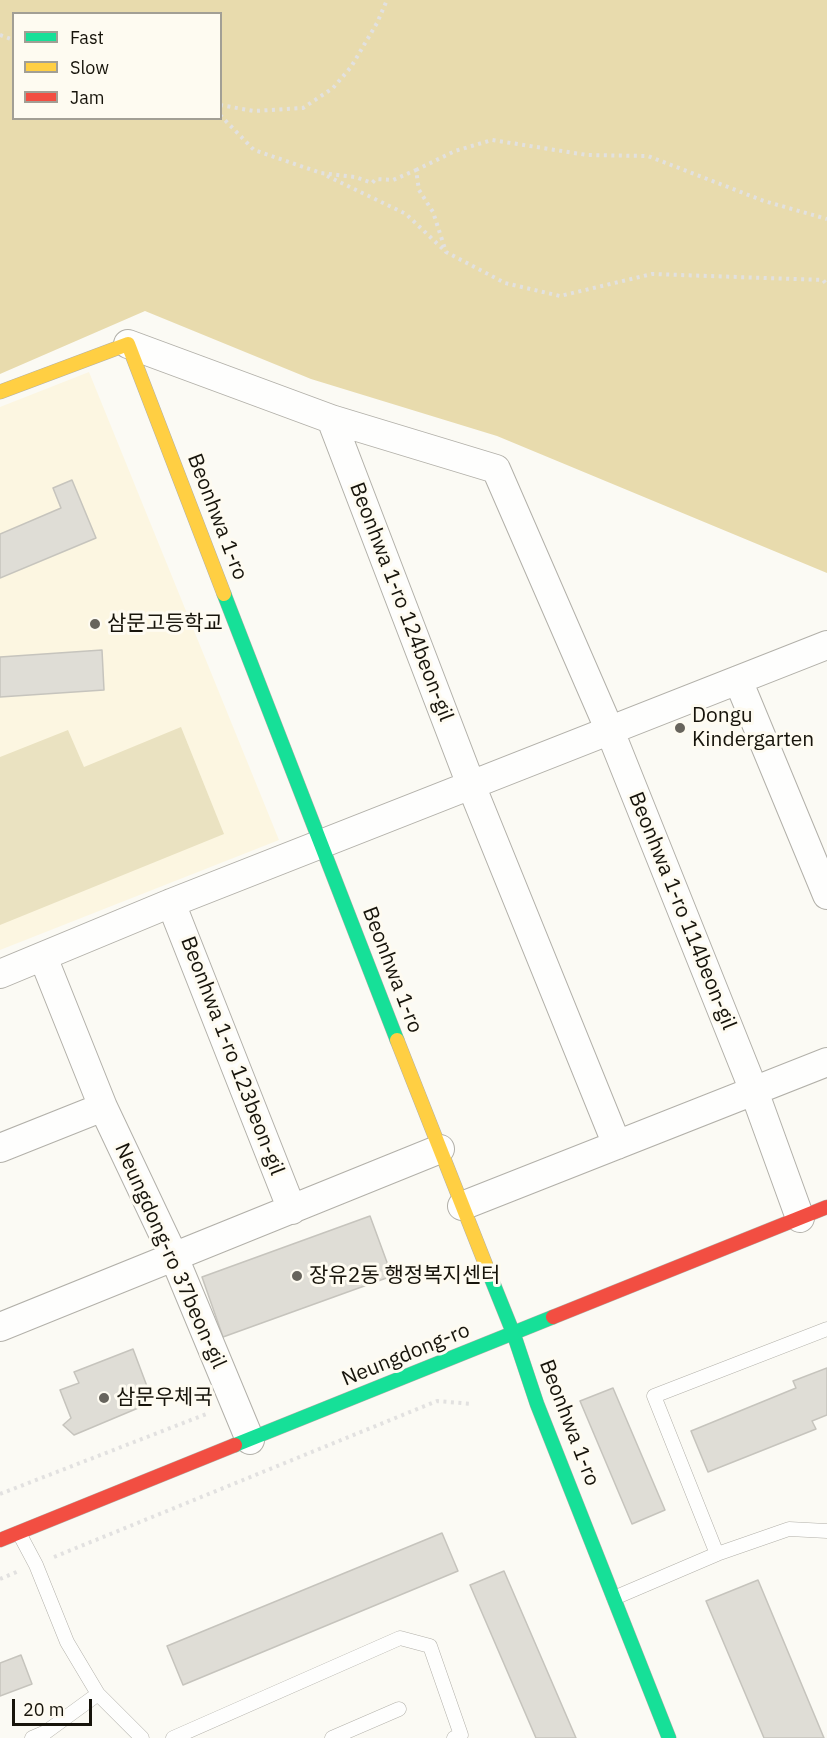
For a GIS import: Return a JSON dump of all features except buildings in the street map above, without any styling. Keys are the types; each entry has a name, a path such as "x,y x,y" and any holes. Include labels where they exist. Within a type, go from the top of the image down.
{"street":[{"path":"0,392 128,344 331,419 496,469 610,731"},
{"name":"Beonhwa 1-ro","path":"128,344 320,845 514,1335 537,1404 669,1738"},
{"name":"Beonhwa 1-ro 124beon-gil","path":"331,419 471,785"},
{"path":"0,974 171,903 827,645"},
{"path":"738,680 827,895"},
{"name":"Beonhwa 1-ro 114beon-gil","path":"610,731 754,1091 800,1218"},
{"path":"471,785 617,1145"},
{"name":"Beonhwa 1-ro 123beon-gil","path":"171,903 292,1210"},
{"name":"Neungdong-ro 37beon-gil","path":"42,957 103,1107 174,1257 250,1440"},
{"path":"462,1206 827,1062"},
{"path":"0,1148 103,1107"},
{"path":"0,1327 440,1149"},
{"name":"Neungdong-ro","path":"0,1540 514,1335 827,1207"}],"lane":[{"path":"717,1554 654,1396 827,1329"},
{"path":"614,1598 717,1554 789,1529 827,1531"},
{"path":"19,1533 36,1565 67,1642 98,1694 142,1738"},
{"path":"173,1738 400,1638 430,1646 461,1734 454,1738"},
{"path":"32,1738 48,1735 98,1694"},
{"path":"332,1738 399,1709"}],"path":[{"path":"222,105 254,111 303,108 333,88 351,66 377,23 387,0"},
{"path":"222,118 254,150 321,173 406,214 446,252 505,284 560,296 652,274 825,280 827,285"},
{"path":"321,173 355,177 372,183 376,179 393,180 455,151 492,140 587,155 648,156 764,201 827,219"},
{"path":"416,170 419,190 433,212 446,252"},
{"path":"0,1579 437,1401 472,1404"},
{"path":"0,1494 235,1403"}],"shaded area":[{"path":"0,0 827,0 827,573 497,436 311,379 145,311 0,374"},
{"name":"삼문고등학교","path":"89,372 279,840 0,950 0,407"},
{"path":"181,727 224,834 0,925 0,757 68,730 84,767"}],"traffic: fast":[{"path":"224,594 397,1040"},
{"path":"487,1268 514,1335 537,1404 669,1738"},
{"path":"235,1445 553,1317"}],"traffic: slow":[{"path":"0,392 128,344 224,594"},
{"path":"397,1040 487,1268"}],"traffic: jam":[{"path":"553,1317 827,1207"},
{"path":"0,1540 235,1445"}],"place":[{"name":"삼문고등학교","path":"95,624"},
{"name":"Dongu Kindergarten","path":"680,728"},
{"name":"장유2동 행정복지센터","path":"297,1276"},
{"name":"삼문우체국","path":"104,1398"}]}
